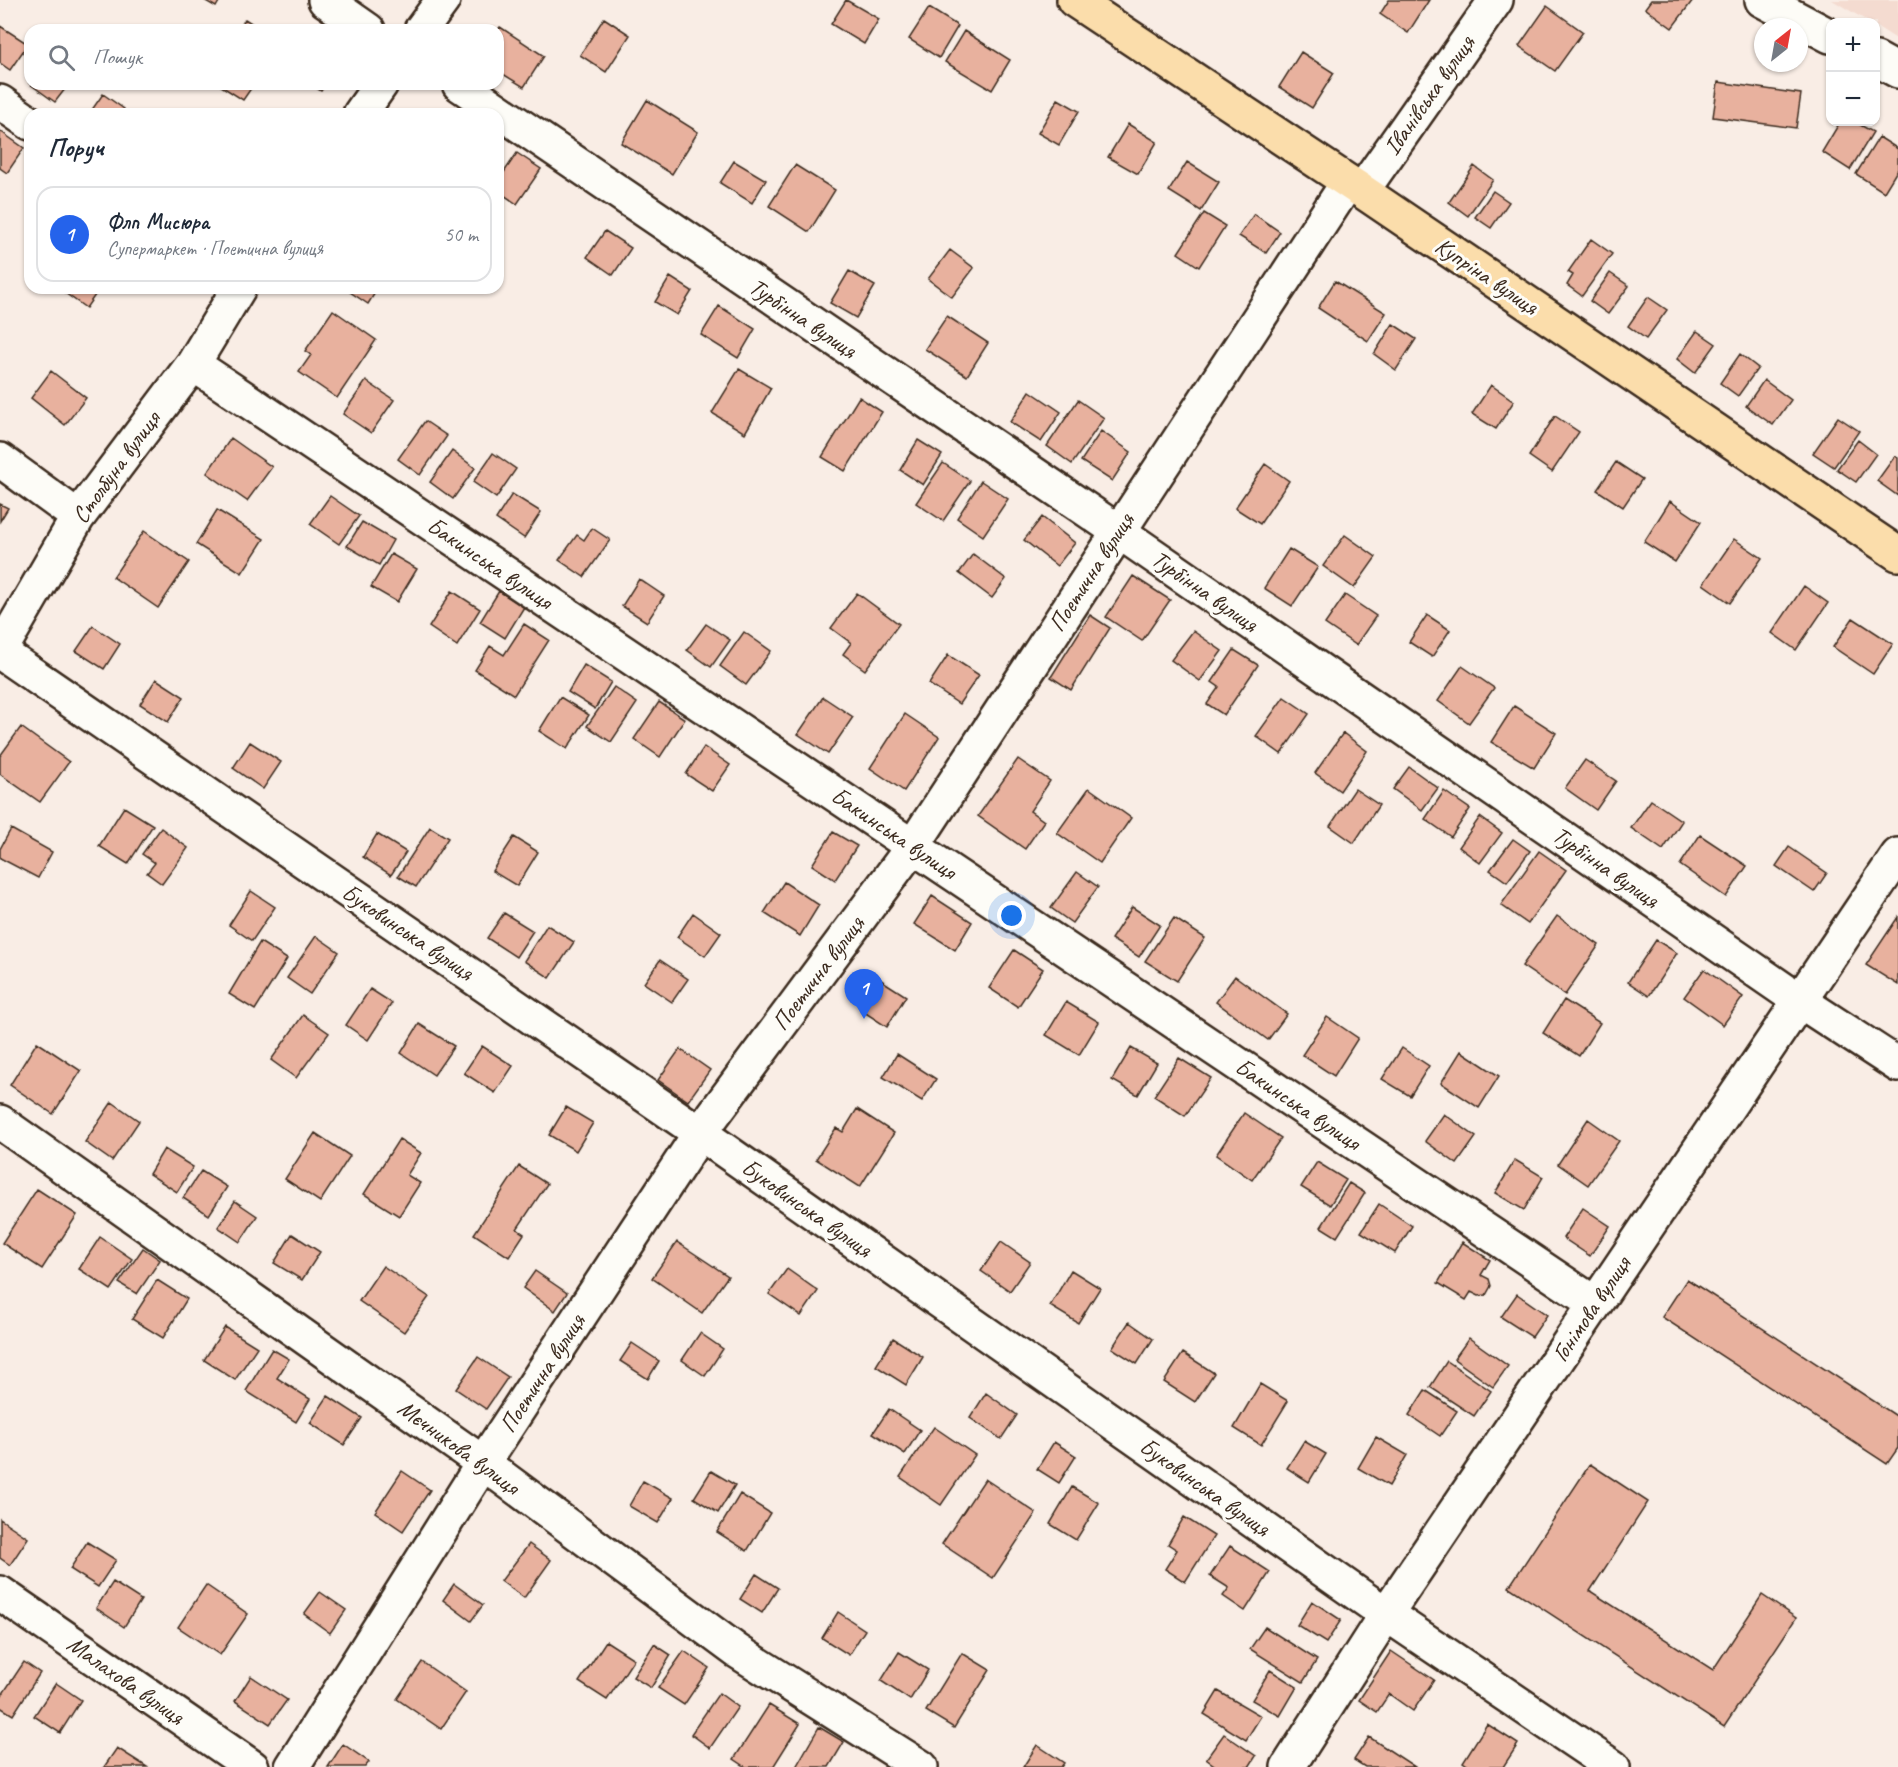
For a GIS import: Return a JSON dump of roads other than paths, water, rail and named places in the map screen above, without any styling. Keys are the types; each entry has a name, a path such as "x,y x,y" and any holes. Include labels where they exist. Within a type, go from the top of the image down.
{"main road":[{"name":"Купріна вулиця","path":"1074,0 1898,554"}],"street":[{"path":"326,0 360,24"},
{"path":"425,24 443,0"},
{"name":"Іванівська вулиця","path":"1355,187 1496,0"},
{"path":"1762,0 1826,34"},
{"path":"1880,62 1898,71"},
{"path":"364,108 377,90"},
{"name":"Турбінна вулиця","path":"468,90 494,108"},
{"path":"0,102 24,119"},
{"name":"Турбінна вулиця","path":"504,115 1118,531 1800,1001 1898,1065"},
{"name":"Поетична вулиця","path":"292,1767 483,1463 700,1133 913,846 1118,531 1355,187"},
{"name":"Столбуна вулиця","path":"0,652 78,517 193,364 235,294"},
{"name":"Бакинська вулиця","path":"193,364 1594,1304"},
{"path":"0,460 78,517"},
{"name":"Буковинська вулиця","path":"0,652 700,1133 1386,1614 1613,1767"},
{"name":"Гонімова вулиця","path":"1288,1767 1386,1614 1898,855"},
{"name":"Мєчникова вулиця","path":"0,1122 483,1463 737,1651 921,1767"},
{"name":"Малахова вулиця","path":"0,1593 252,1767"}],"place":[{"name":"Флп Мисюра","path":"864,1019"}]}
